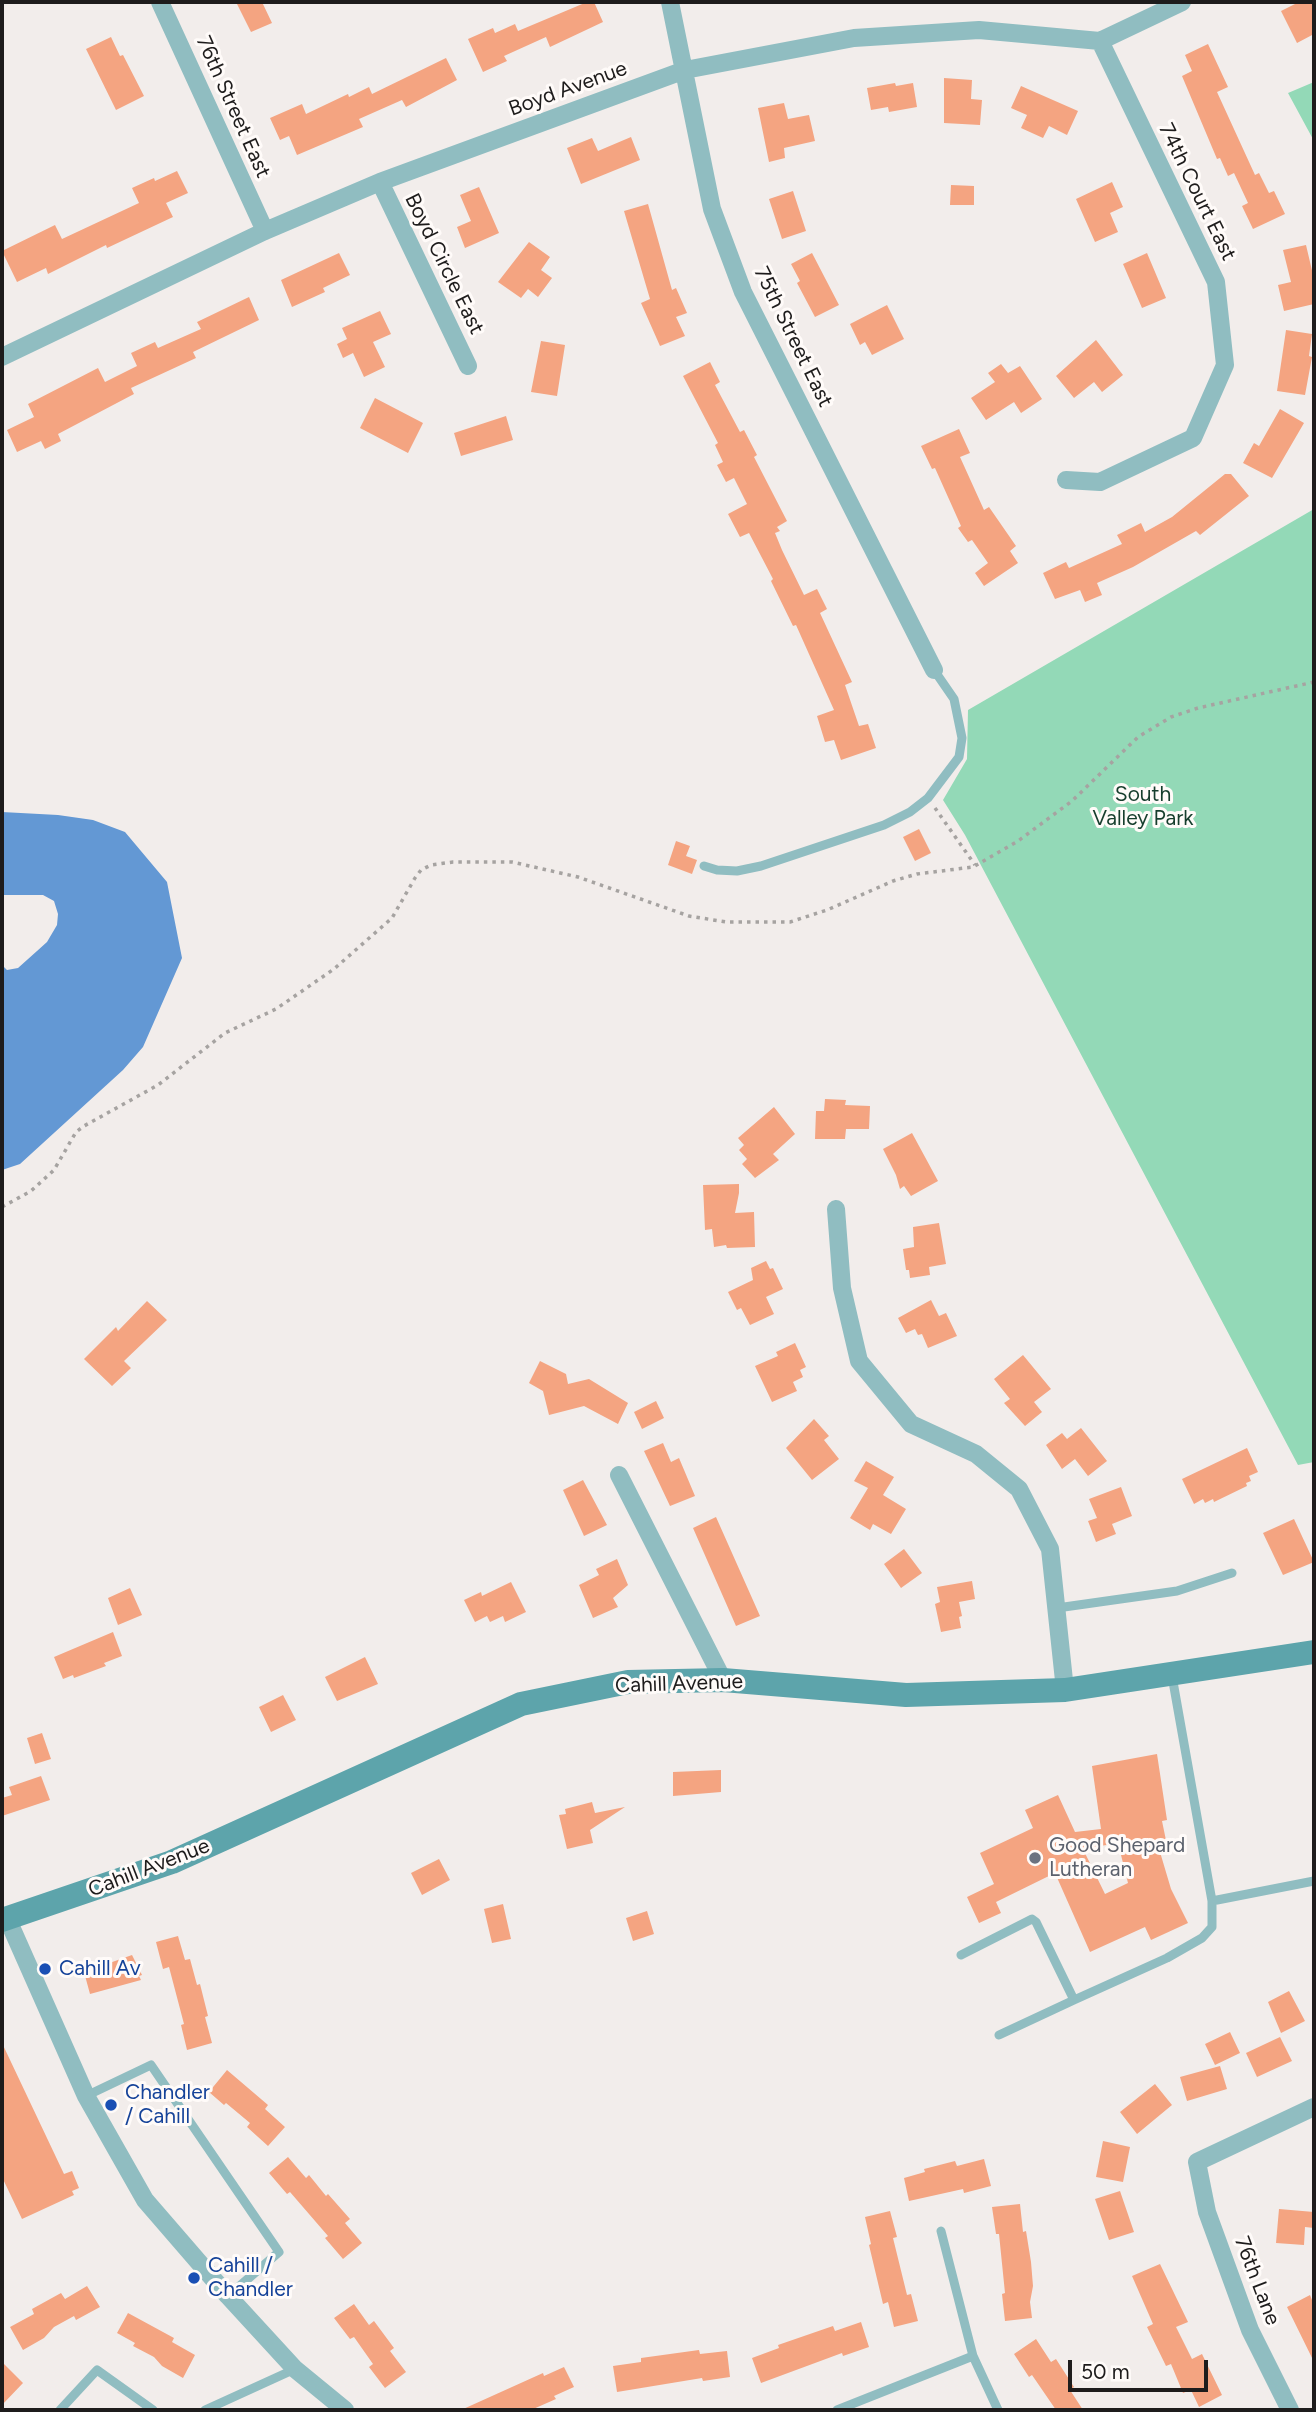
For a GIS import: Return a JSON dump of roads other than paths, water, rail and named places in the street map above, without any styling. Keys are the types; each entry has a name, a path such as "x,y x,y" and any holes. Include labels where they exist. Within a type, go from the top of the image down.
{"street":[{"name":"76th Street East","path":"160,2 265,231"},
{"name":"75th Street East","path":"670,2 712,209 743,292 934,670"},
{"path":"1100,41 1182,2"},
{"name":"Boyd Avenue","path":"2,357 265,231 380,182 685,70 854,38 979,30 1100,41"},
{"name":"74th Court East","path":"1066,480 1100,481 1193,438 1225,365 1216,282 1100,41"},
{"name":"Boyd Circle East","path":"380,182 468,366"},
{"path":"836,1209 842,1288 859,1361 911,1424 976,1454 1019,1489 1051,1549 1065,1690"},
{"path":"619,1475 723,1680"},
{"name":"Cahill Avenue","path":"5,1920 172,1862 521,1704 628,1682 723,1680 906,1695 1065,1690 1314,1652"},
{"path":"5,1920 86,2096 145,2200 295,2369 345,2410"},
{"name":"76th Lane","path":"1290,2410 1250,2330 1207,2212 1197,2162 1314,2107"}],"lane":[{"path":"704,866 737,871 761,866 884,825 910,812 928,798 959,757 962,738 954,699 934,670"},
{"path":"1057,1608 1177,1591 1232,1573"},
{"path":"999,2035 1167,1958 1202,1938 1212,1927 1212,1902 1171,1674"},
{"path":"1212,1902 1314,1881"},
{"path":"961,1955 1032,1919 1036,1922 1074,2000"},
{"path":"86,2096 151,2065 279,2252 228,2296"},
{"path":"941,2231 972,2356 998,2410"},
{"path":"837,2410 972,2356"},
{"path":"205,2410 295,2369"},
{"path":"60,2410 97,2370 153,2410"}],"water":[{"path":"2,812 93,820 125,832 167,882 182,958 143,1047 123,1070 20,1164 2,1170 2,965 7,970 18,968 47,942 57,925 58,914 54,901 43,895 2,895"}],"place":[{"name":"Good Shepard Lutheran","path":"1035,1858"},
{"name":"Cahill Av","path":"45,1969"},
{"name":"Chandler / Cahill","path":"111,2105"},
{"name":"Cahill / Chandler","path":"194,2278"}],"park label":[{"name":"South Valley Park","path":"1143,807"}]}
